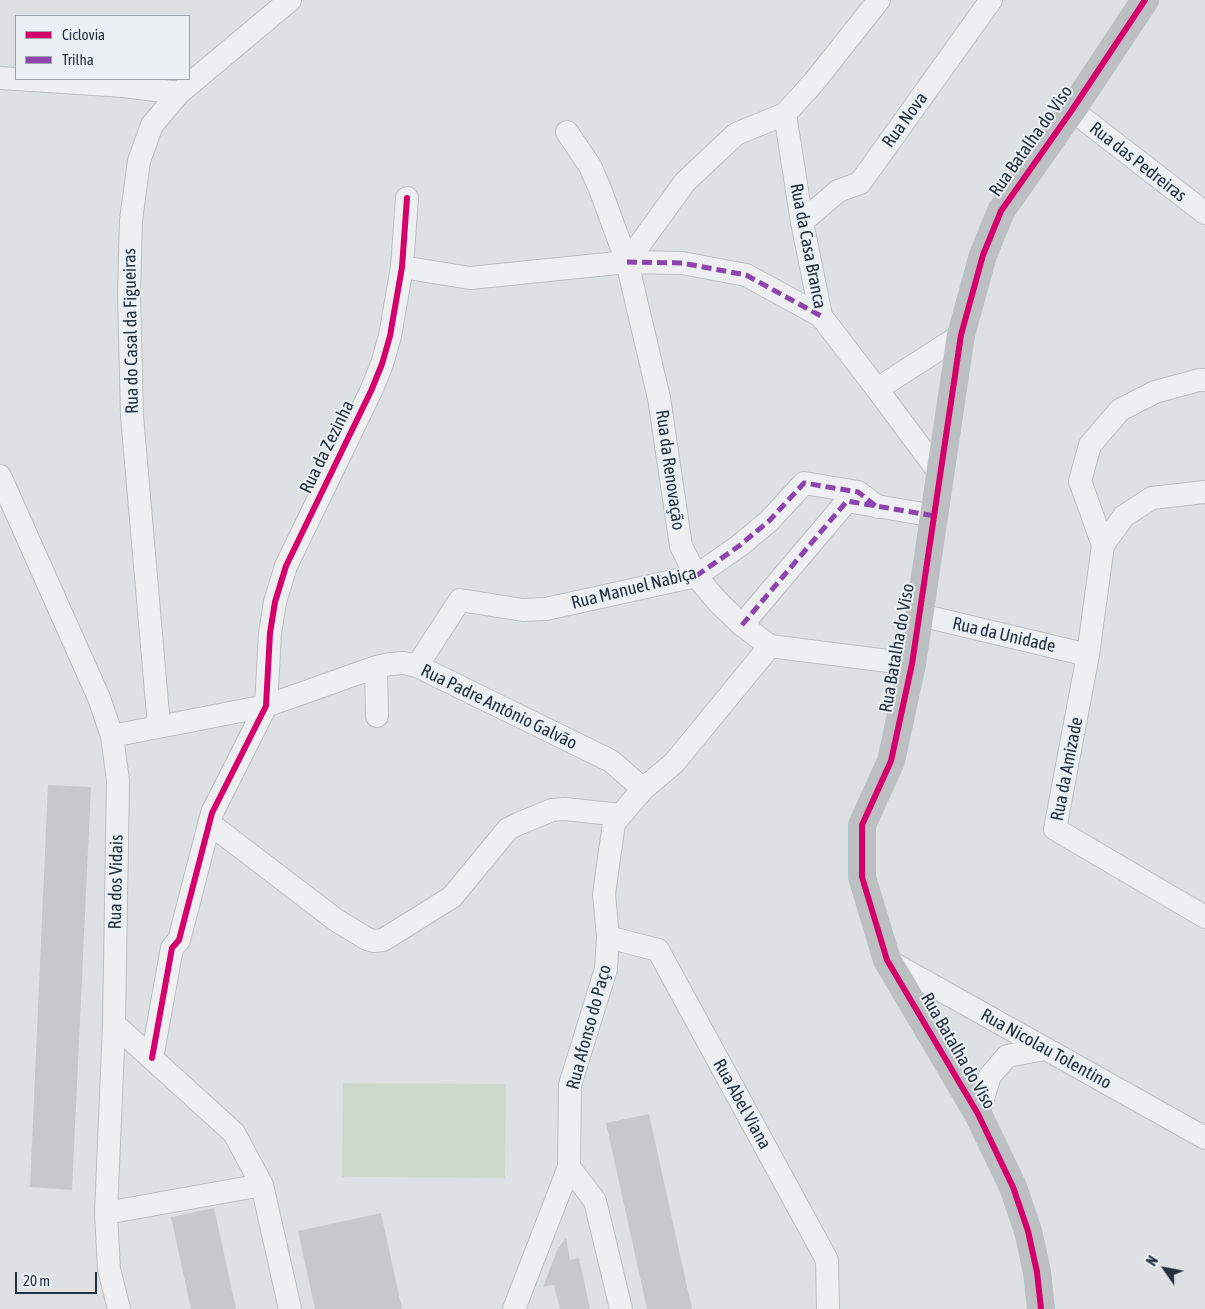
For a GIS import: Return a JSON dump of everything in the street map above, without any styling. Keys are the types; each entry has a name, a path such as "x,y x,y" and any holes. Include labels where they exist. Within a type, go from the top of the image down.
{"street":[{"name":"Rua do Casal da Figueiras","path":"159,726 132,416 129,294 131,220 139,161 152,125 179,93 290,0"},
{"path":"627,262 685,182 736,134 785,114 814,82 879,0"},
{"name":"Rua Nova","path":"802,222 838,190 860,183 991,0"},
{"name":"Rua Batalha do Viso","path":"1041,1309 1037,1272 1028,1231 1013,1187 978,1114 888,960 862,877 862,825 891,761 912,664 961,335 982,255 1000,211 1072,110 1146,0"},
{"path":"0,78 15,79"},
{"path":"31,80 124,86 179,93"},
{"name":"Rua das Pedreiras","path":"1072,110 1205,213"},
{"name":"Rua da Casa Branca","path":"785,114 802,222 821,316 941,475"},
{"name":"Rua da Renovação","path":"567,132 593,173 627,262 659,398 681,546 696,576 718,602 742,625 770,646 912,664"},
{"name":"Rua da Zezinha","path":"266,706 270,633 275,602 286,566 371,391 382,364 390,336 402,268 407,198"},
{"path":"402,268 470,278 627,262 682,263 746,275 821,316"},
{"path":"877,389 961,335"},
{"path":"1088,655 1103,545 1080,481 1090,445 1120,410 1155,392 1205,380"},
{"name":"Rua dos Vidais","path":"0,476 99,698 112,736 118,780 114,1024 106,1212 109,1269 119,1309"},
{"name":"Rua Manuel Nabiça","path":"417,666 460,600 523,610 546,609 696,576 739,546 769,521 804,483 858,492 878,507"},
{"path":"1103,545 1124,516 1152,498 1205,492"},
{"path":"742,625 847,501 935,516"},
{"name":"Rua da Unidade","path":"920,615 1088,655"},
{"name":"Rua Afonso do Paço","path":"514,1309 569,1167 570,1085 606,969 608,936 604,894 614,823 643,790 674,763 770,646"},
{"name":"Rua da Amizade","path":"1088,655 1055,829 1205,917"},
{"name":"Rua Padre António Galvão","path":"112,736 266,706 376,667 404,663 417,666 611,761 643,790"},
{"path":"376,667 377,716"},
{"path":"152,1058 172,948 179,940 212,813 266,706"},
{"path":"209,823 336,920 374,942 383,940 452,897 508,829 552,810 565,809 621,814"},
{"name":"Rua Abel Viana","path":"608,936 658,950 827,1260 828,1309"},
{"name":"Rua Nicolau Tolentino","path":"888,960 1205,1138"},
{"path":"114,1024 234,1133 262,1185 290,1309"},
{"path":"978,1114 990,1076 1007,1056 1045,1049"},
{"path":"569,1167 595,1201 621,1309"},
{"path":"106,1212 262,1185"}],"shaded area":[{"path":"343,1083 506,1084 505,1178 342,1177"}],"building":[{"path":"48,785 91,787 72,1190 30,1187"},
{"path":"649,1114 692,1309 647,1309 606,1123"},
{"path":"214,1208 236,1309 191,1309 171,1217"},
{"path":"381,1213 402,1309 315,1309 298,1231"},
{"path":"566,1238 570,1260 579,1258 590,1309 560,1309 554,1285 543,1287 558,1248"}],"marked path":[{"path":"627,262 682,263 746,275 821,316"},
{"path":"696,576 739,546 769,521 804,483 858,492 877,507"},
{"path":"742,625 847,501 935,516"}],"cycle path":[{"path":"1041,1309 1037,1272 1028,1231 1013,1187 978,1114 887,960 862,877 862,825 891,761 912,664 961,335 983,255 1001,211 1072,110 1145,0"},
{"path":"152,1058 172,948 179,940 212,813 266,706 270,633 275,602 286,566 371,391 382,364 390,336 402,267 407,198"}]}
